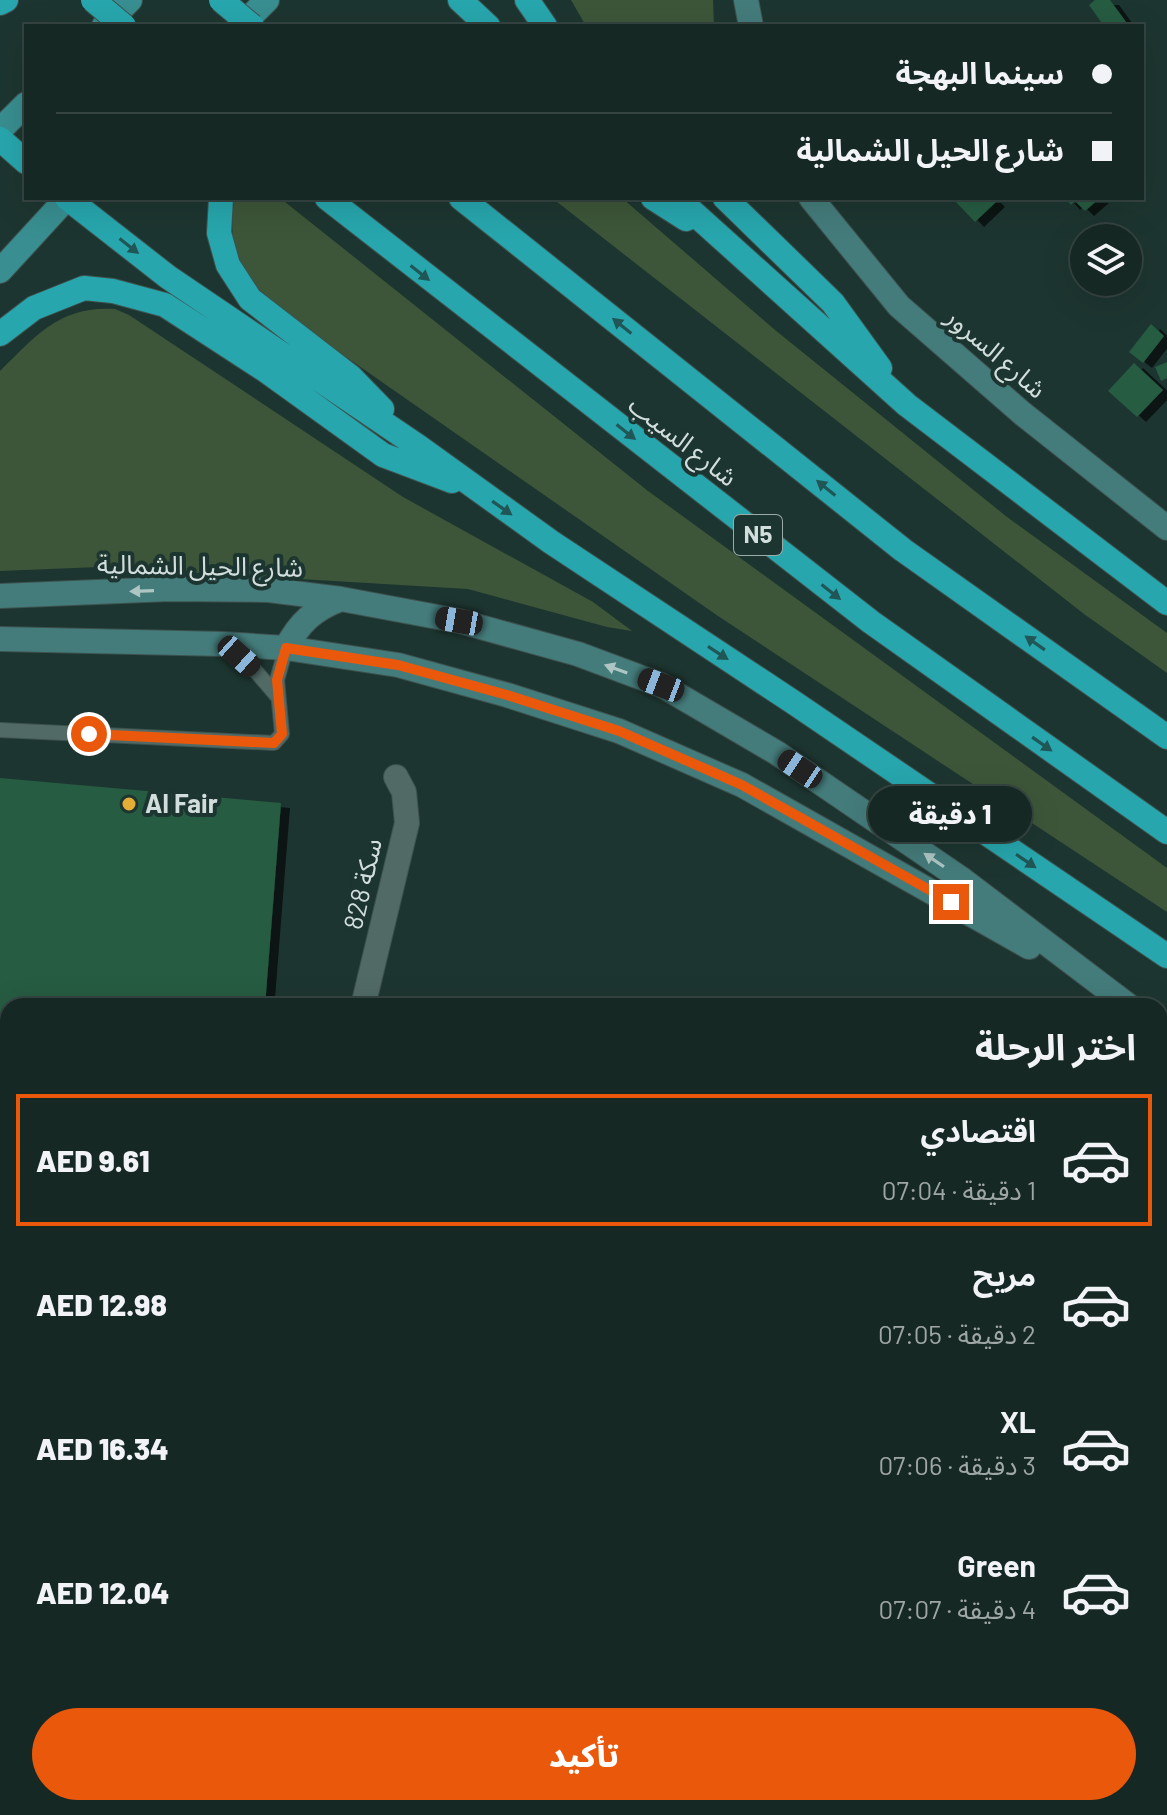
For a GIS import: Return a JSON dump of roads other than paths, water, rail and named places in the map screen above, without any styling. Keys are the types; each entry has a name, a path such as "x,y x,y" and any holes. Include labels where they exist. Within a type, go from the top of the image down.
{"highway":[{"path":"0,3 6,0"},
{"path":"93,0 122,24"},
{"path":"221,0 250,24"},
{"path":"460,0 486,24"},
{"path":"527,0 544,24"},
{"path":"0,139 24,160"},
{"path":"70,200 168,277 1167,956"},
{"path":"221,200 219,233 228,265 250,299 351,377 419,447"},
{"name":"شارع السيب","path":"329,200 871,622 1167,832"},
{"name":"شارع السيب","path":"464,200 903,550 1167,737"},
{"path":"656,200 729,246"},
{"path":"679,200 907,405 1167,603"},
{"path":"727,200 833,303 907,405"},
{"path":"0,334 34,308 84,288 113,291 165,305 265,370 383,455 476,489"}],"main road":[{"path":"106,24 130,0"},
{"path":"243,24 267,0"},
{"path":"0,130 24,106"},
{"path":"0,271 65,200"}],"street":[{"path":"746,0 751,24"},
{"name":"شارع السرور","path":"813,200 899,306 1023,414 1167,528"},
{"name":"شارع الحيل الشمالية","path":"0,596 169,589 269,590 341,599 459,621 578,654 661,685 777,753 926,855 1117,998"},
{"path":"286,648 307,617 322,606 341,599"},
{"name":"شارع الحيل الشمالية","path":"0,639 286,648 398,665 507,695 619,731 742,785 1108,992"},
{"name":"سكة 828","path":"365,998 407,823 404,792 396,777"}],"lane":[{"path":"224,644 253,668 278,696"},
{"path":"0,730 274,743 282,734 279,664 286,648"}],"place":[{"name":"Al Fair","path":"129,804"}]}
